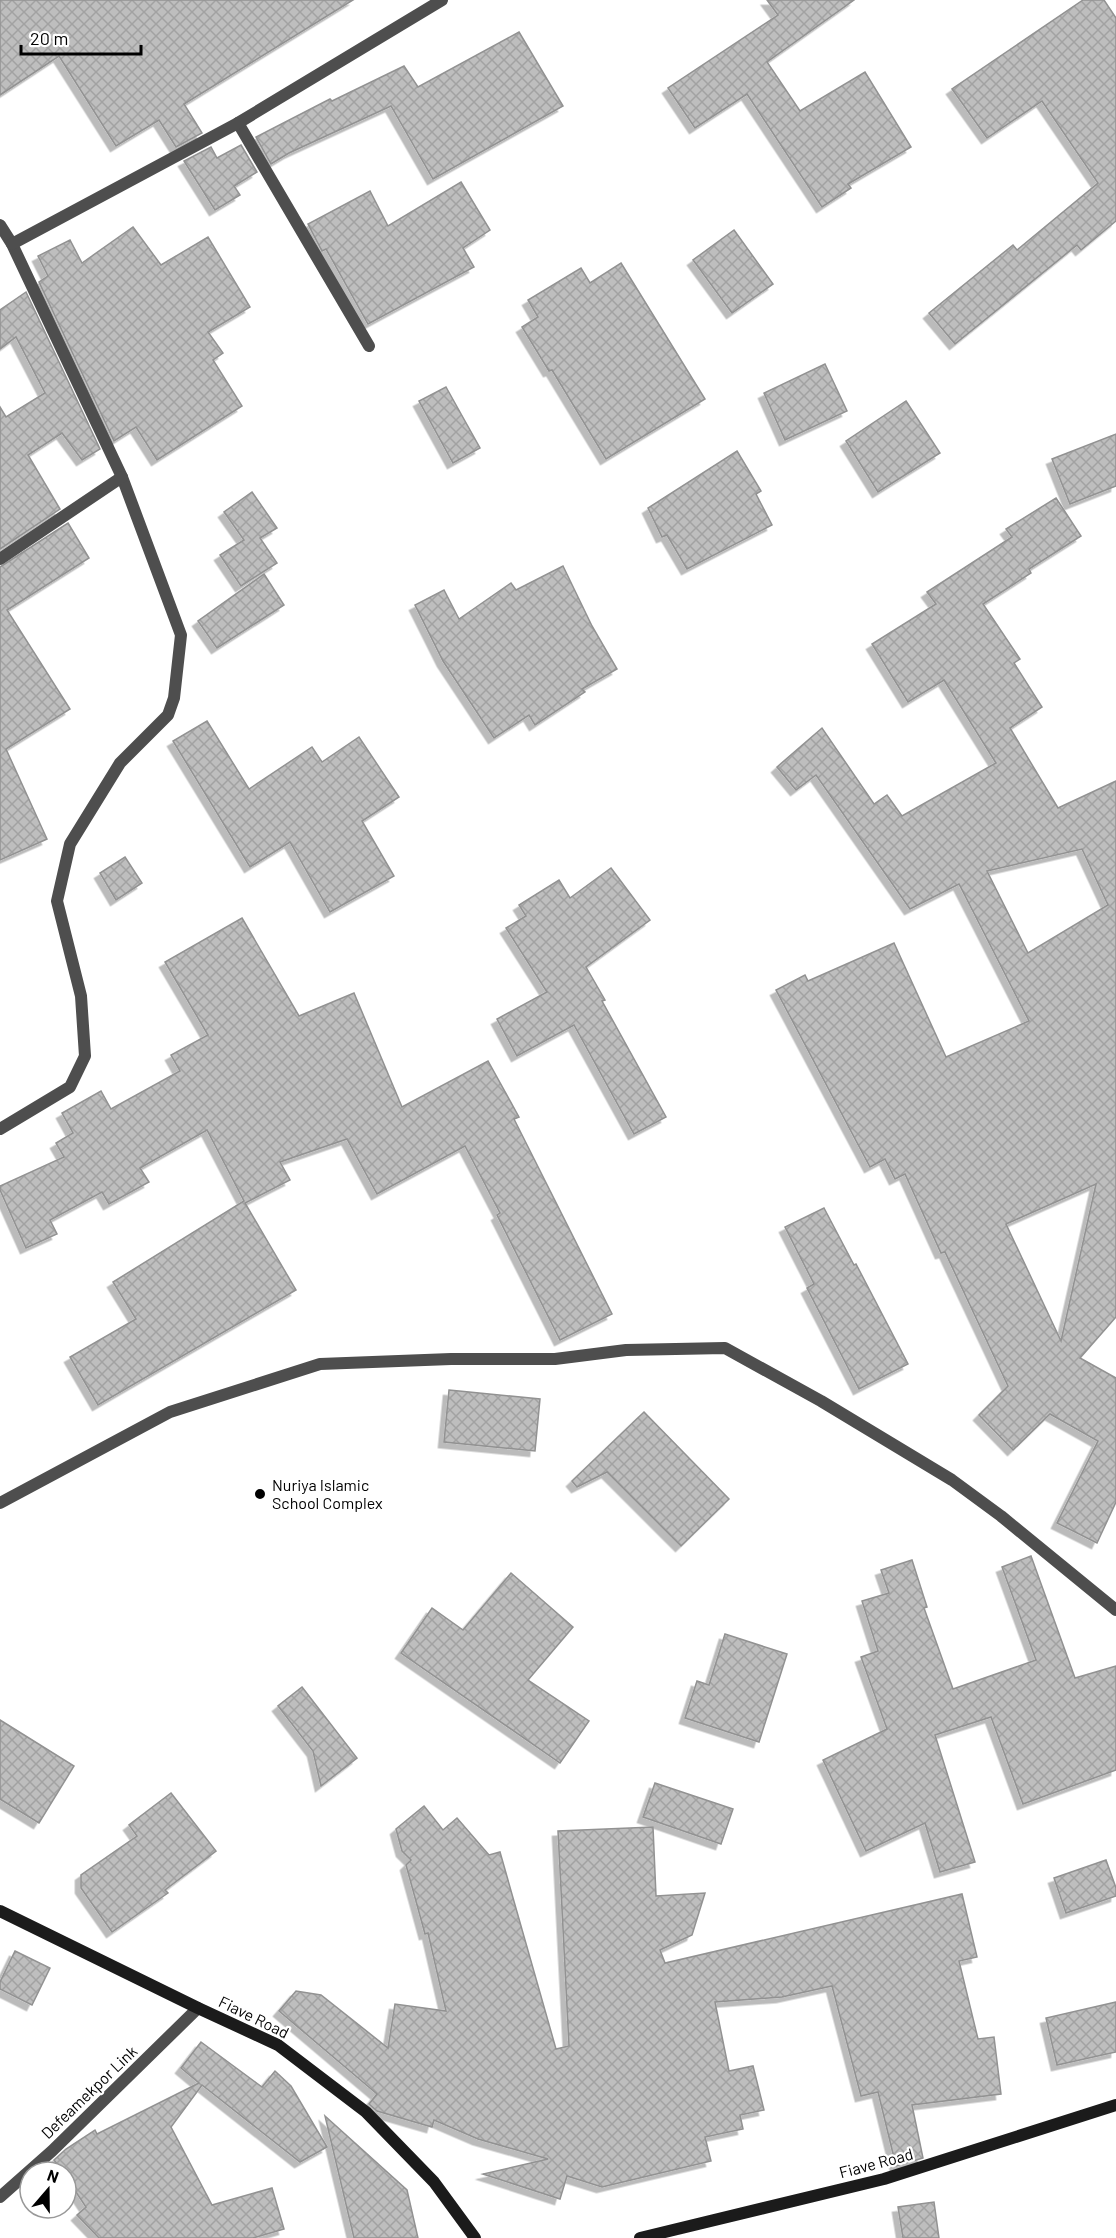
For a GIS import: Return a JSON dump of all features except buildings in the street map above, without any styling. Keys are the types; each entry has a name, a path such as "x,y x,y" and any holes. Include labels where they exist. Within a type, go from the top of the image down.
{"street":[{"path":"12,244 238,123 442,0"},
{"path":"238,123 369,346"},
{"path":"0,225 12,244 122,477 181,635 174,698 168,715 120,763 70,844 57,901 81,996 85,1056 70,1087 0,1129"},
{"path":"0,559 122,477"},
{"path":"0,1503 170,1412 320,1364 452,1359 555,1359 626,1350 725,1348 821,1401 952,1479 1116,1610"},
{"name":"Fiave Road","path":"0,1911 278,2045 366,2112 434,2182 474,2238"},
{"name":"Defeamekpor Link","path":"0,2197 52,2151 198,2008"},
{"name":"Fiave Road","path":"640,2238 884,2180 1116,2104"}],"place":[{"name":"Nuriya Islamic School Complex","path":"260,1494"}]}
